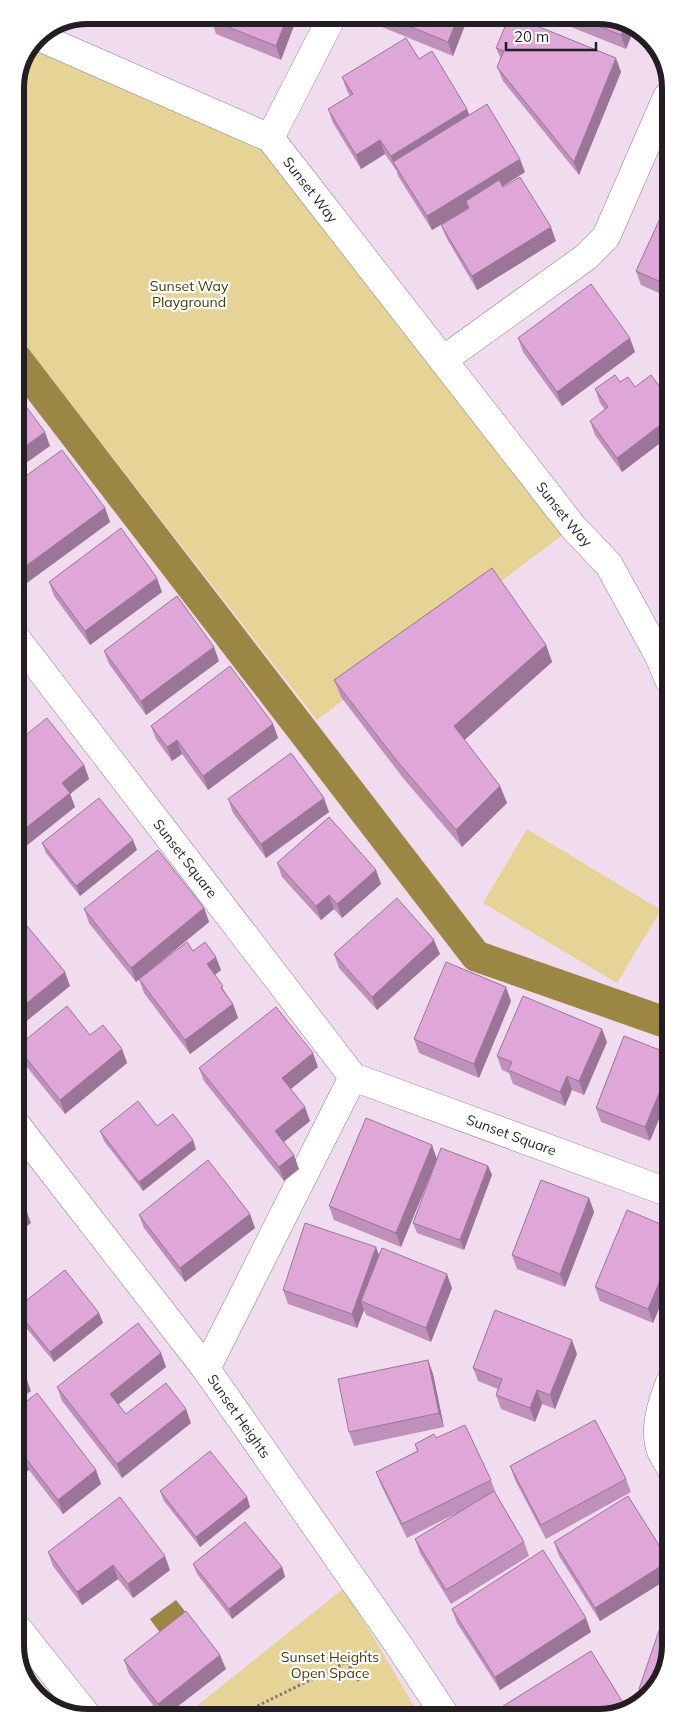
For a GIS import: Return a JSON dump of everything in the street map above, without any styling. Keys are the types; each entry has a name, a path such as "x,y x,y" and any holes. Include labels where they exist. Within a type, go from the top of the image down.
{"street":[{"path":"270,138 328,24"},
{"name":"Sunset Way","path":"46,39 270,138 573,527 609,565 662,663"},
{"path":"444,360 586,257 606,237 662,108"},
{"name":"Sunset Square","path":"24,648 354,1077 662,1190"},
{"path":"206,1369 354,1077"},
{"name":"Sunset Heights","path":"24,1135 206,1369 441,1709"},
{"path":"662,1407 658,1428 662,1453"},
{"path":"24,1636 82,1709"}],"path":[{"path":"251,1709 394,1639"},
{"path":"347,1662 359,1681"}],"green space":[{"name":"Sunset Way Playground","path":"45,40 270,138 573,527 317,720 24,343 24,83 29,63"},
{"path":"527,829 661,910 617,983 483,903"},
{"name":"Sunset Heights Open Space","path":"344,1588 416,1709 193,1709"}],"shaded area":[{"path":"176,1600 187,1614 161,1634 150,1619"}],"building":[{"path":"221,24 285,24 276,46"},
{"path":"404,24 455,24 448,42"},
{"path":"506,24 532,24 616,58 574,162 497,67 504,51 496,48"},
{"path":"594,24 611,25 623,29 621,35"},
{"path":"406,38 419,59 432,51 467,109 391,156 380,140 356,155 328,109 353,94 342,77"},
{"path":"487,104 520,159 427,216 393,162"},
{"path":"520,177 551,227 472,276 441,225 469,208 466,201 499,180 503,187"},
{"path":"662,214 662,282 636,271"},
{"path":"591,284 630,338 557,392 518,338"},
{"path":"615,375 620,382 628,377 635,387 651,375 662,390 662,424 617,458 590,421 608,407 595,389"},
{"path":"24,404 45,432 24,447"},
{"path":"62,450 105,508 24,567 24,477"},
{"path":"121,528 157,578 85,631 49,582"},
{"path":"492,568 546,645 454,726 500,786 456,830 397,761 334,680"},
{"path":"177,596 214,647 141,701 104,651"},
{"path":"230,666 273,724 203,776 177,740 167,747 151,726"},
{"path":"47,718 84,765 62,783 70,793 24,830 24,736"},
{"path":"291,753 324,798 261,844 228,799"},
{"path":"99,798 133,840 76,886 42,843"},
{"path":"329,817 376,870 337,904 329,895 316,906 277,863"},
{"path":"158,850 204,908 131,968 84,909"},
{"path":"397,898 434,940 372,997 334,954"},
{"path":"24,922 65,972 24,1005"},
{"path":"187,942 193,951 205,942 216,957 207,964 233,1004 185,1040 139,979"},
{"path":"446,962 506,987 474,1064 414,1039"},
{"path":"523,996 602,1029 579,1081 567,1076 560,1092 508,1070 512,1062 497,1056"},
{"path":"67,1006 90,1035 103,1025 122,1049 60,1100 24,1056 24,1041"},
{"path":"276,1007 313,1053 282,1078 305,1107 275,1131 294,1155 279,1167 199,1068"},
{"path":"624,1036 662,1051 662,1086 645,1127 596,1108"},
{"path":"138,1101 157,1126 173,1114 193,1140 139,1182 100,1131"},
{"path":"366,1118 432,1145 396,1233 329,1206"},
{"path":"441,1148 488,1166 460,1240 413,1223"},
{"path":"208,1160 250,1214 180,1268 139,1215"},
{"path":"541,1180 589,1198 560,1274 512,1255"},
{"path":"627,1210 662,1225 662,1276 648,1309 595,1287"},
{"path":"305,1223 376,1247 352,1314 283,1290"},
{"path":"382,1248 447,1274 426,1328 361,1301"},
{"path":"65,1270 99,1313 50,1352 24,1320 24,1302"},
{"path":"495,1310 572,1340 550,1395 537,1390 530,1408 496,1395 502,1379 473,1368"},
{"path":"138,1323 161,1353 110,1394 126,1414 166,1383 186,1409 117,1464 57,1387"},
{"path":"428,1360 439,1413 349,1432 338,1379"},
{"path":"37,1393 96,1470 58,1500 24,1456 24,1403"},
{"path":"595,1420 626,1479 541,1525 510,1466"},
{"path":"465,1425 491,1480 402,1524 376,1472 418,1451 415,1444 434,1434 436,1438"},
{"path":"210,1451 247,1497 196,1537 160,1491"},
{"path":"494,1491 524,1542 446,1590 415,1539"},
{"path":"628,1496 662,1550 662,1565 595,1608 554,1542"},
{"path":"120,1497 165,1556 128,1584 113,1565 77,1592 48,1552"},
{"path":"245,1522 282,1567 229,1609 193,1564"},
{"path":"543,1550 586,1618 495,1677 452,1609"},
{"path":"186,1611 220,1655 158,1704 124,1660"},
{"path":"662,1622 662,1654 659,1666 656,1674 644,1691 639,1689"},
{"path":"591,1651 624,1704 607,1709 499,1709"}],"waterway":[{"path":"24,368 476,956 662,1021"}]}
